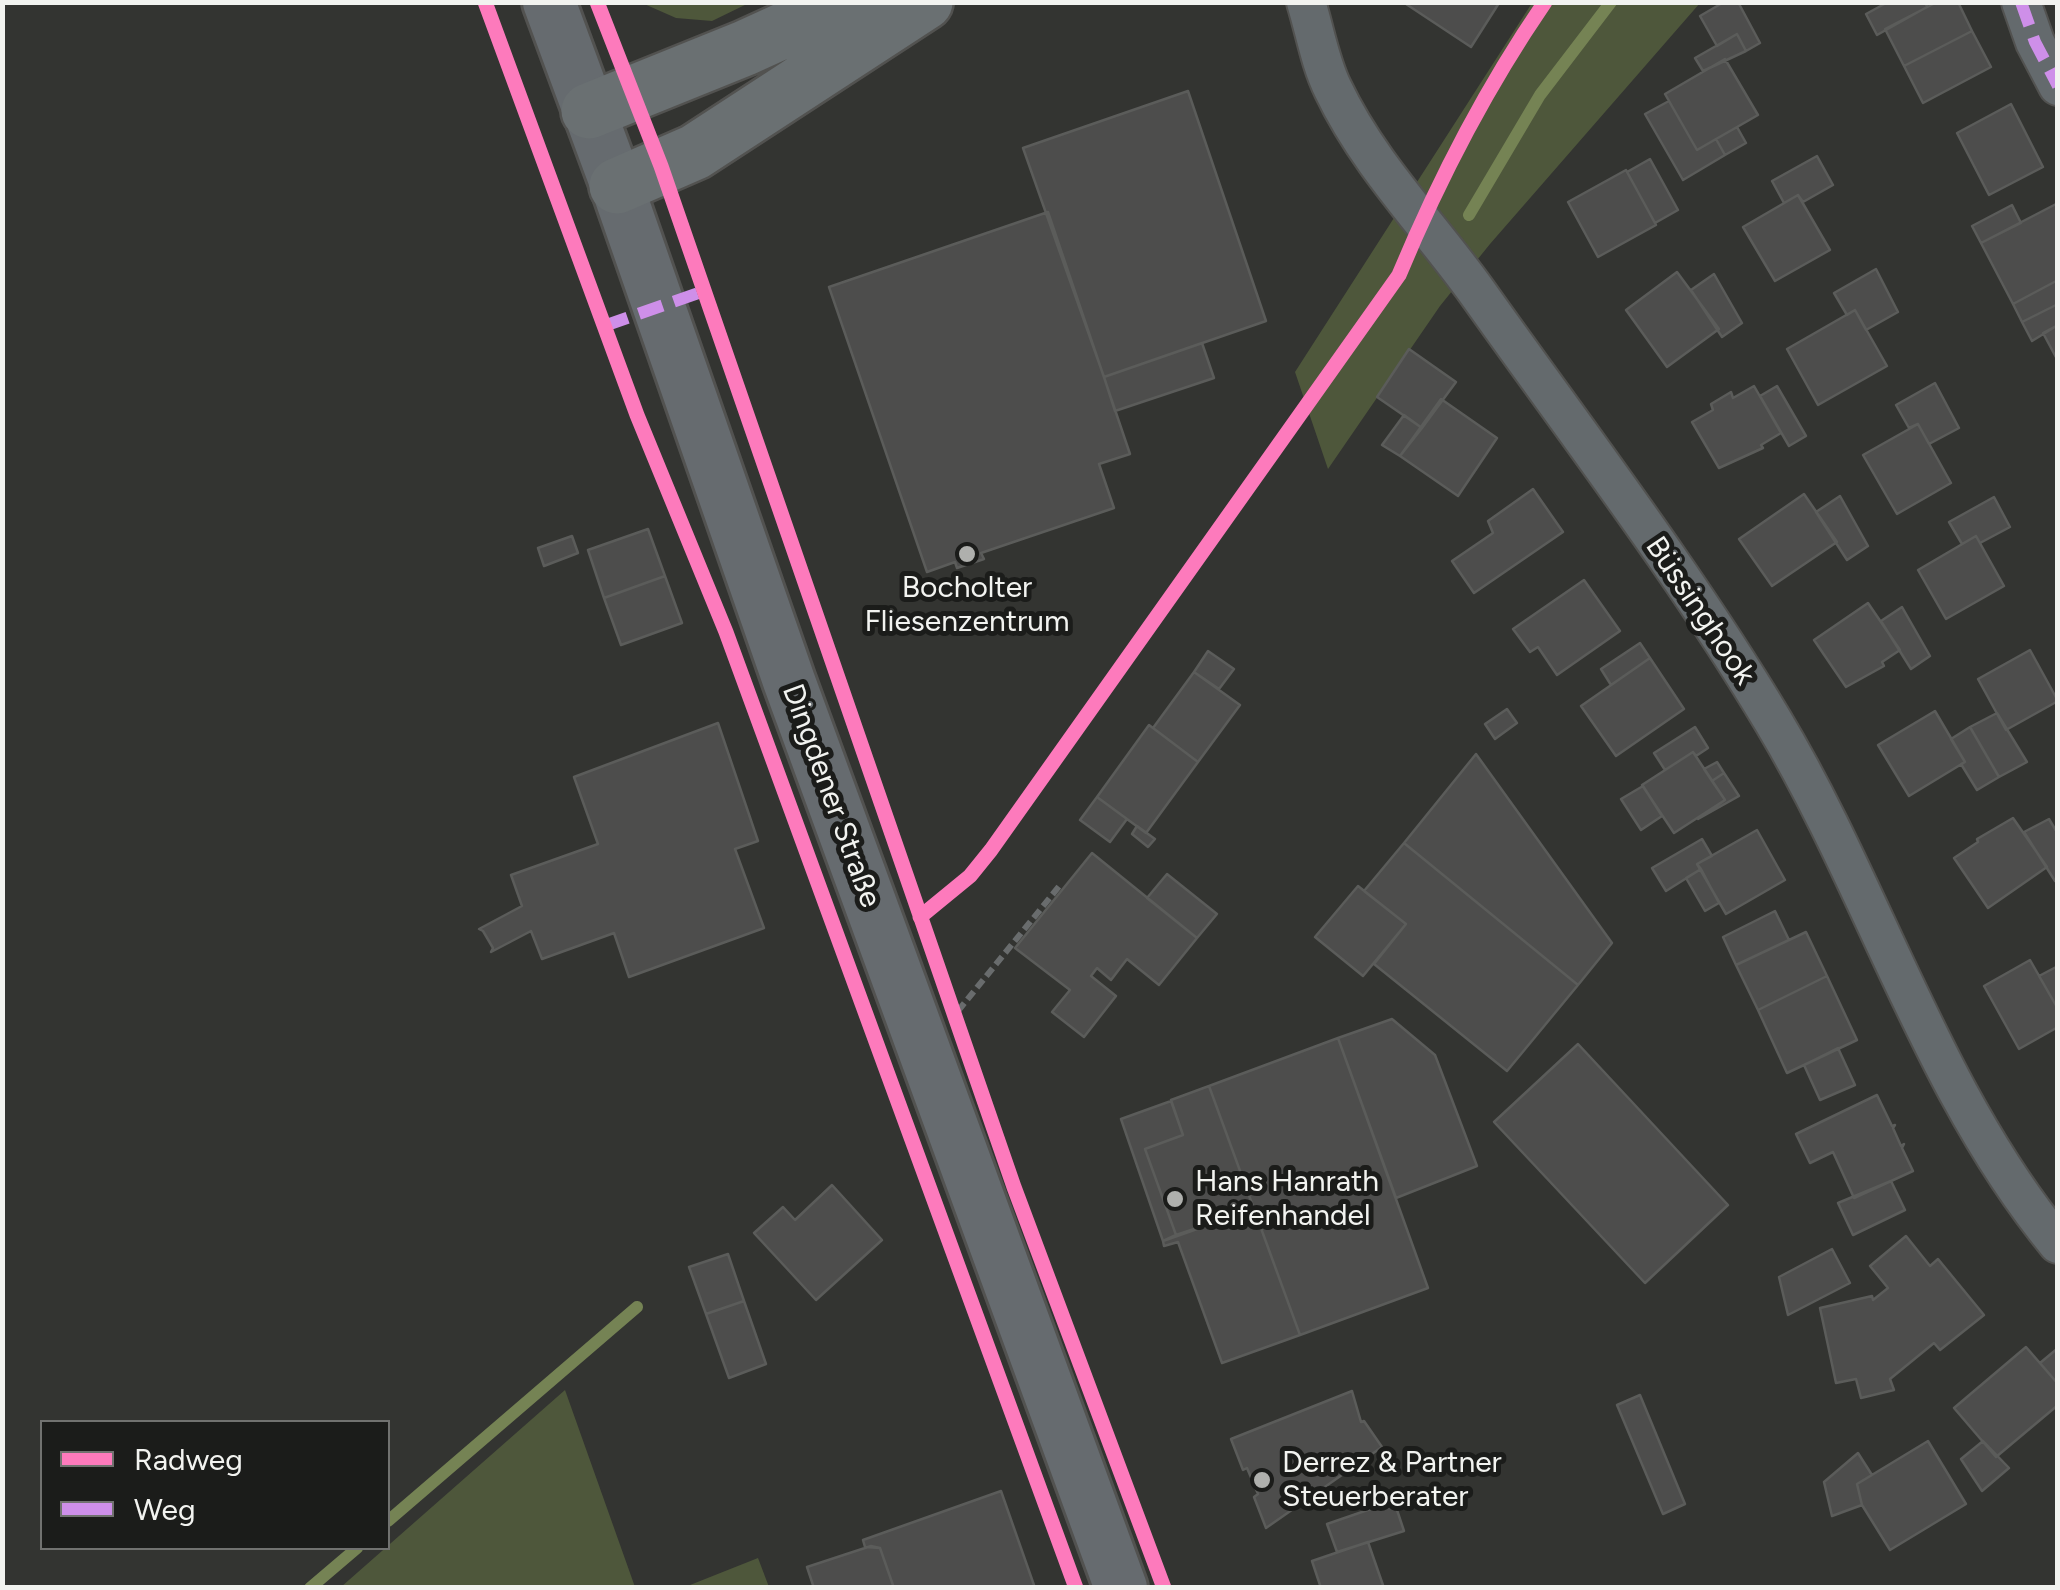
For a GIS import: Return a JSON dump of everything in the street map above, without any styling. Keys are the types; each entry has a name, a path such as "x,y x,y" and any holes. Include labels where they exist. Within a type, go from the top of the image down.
{"highway":[{"path":"589,110 745,48 846,2"},
{"path":"617,186 694,152 926,2"}],"main road":[{"name":"Dingdener Straße","path":"549,2 789,681 1122,1588"}],"street":[{"name":"Büssinghook","path":"1306,2 1331,87 1368,152 1489,309 1718,633 1775,724 1862,889 1910,999 2028,1208 2058,1244"},
{"path":"2021,2 2035,42 2058,86"}],"path":[{"path":"954,1016 1060,884"}],"green space":[{"path":"642,3 749,3 712,21 676,18"},
{"path":"1532,3 1700,3 1440,306 1328,469 1295,372"},
{"path":"565,1390 635,1587 341,1587 383,1550 390,1550 390,1544"},
{"path":"758,1558 769,1587 685,1587"}],"building":[{"path":"1403,2 1498,2 1499,3 1471,47"},
{"path":"1724,2 1738,2 1760,43 1746,51 1737,34 1717,46 1700,16"},
{"path":"1888,2 1925,2 1927,7 1877,35 1866,14"},
{"path":"1937,2 1958,2 1972,31 1904,66 1885,29"},
{"path":"1972,31 1991,67 1923,103 1904,66"},
{"path":"1737,34 1746,51 1703,71 1695,58"},
{"path":"1725,59 1758,115 1697,150 1665,94"},
{"path":"1188,91 1266,321 1104,377 1023,148"},
{"path":"1669,101 1697,150 1716,139 1725,155 1683,180 1645,114"},
{"path":"2011,104 2043,167 1989,195 1957,133"},
{"path":"1737,127 1746,143 1725,155 1716,139"},
{"path":"1817,156 1833,185 1803,202 1798,195 1784,203 1772,181"},
{"path":"1650,159 1678,210 1655,223 1627,172"},
{"path":"1626,170 1656,225 1598,257 1568,202"},
{"path":"1798,195 1830,250 1775,281 1743,227"},
{"path":"2058,203 2058,280 2013,304 1981,243"},
{"path":"2012,205 2021,223 1981,243 1972,226"},
{"path":"1048,212 1130,454 1099,464 1114,508 981,553 984,559 957,568 955,562 927,572 829,287"},
{"path":"1876,269 1898,312 1866,330 1855,310 1847,315 1834,293"},
{"path":"1677,272 1719,329 1667,367 1626,310"},
{"path":"1714,274 1742,323 1722,337 1691,290"},
{"path":"2058,280 2058,304 2022,322 2013,304"},
{"path":"2058,304 2058,325 2032,341 2022,322"},
{"path":"1855,310 1887,366 1818,405 1787,349"},
{"path":"2058,325 2058,361 2043,333"},
{"path":"1202,343 1214,378 1115,411 1104,377"},
{"path":"1409,349 1456,382 1422,428 1377,397"},
{"path":"1935,383 1959,428 1929,444 1918,424 1909,428 1896,405"},
{"path":"1754,386 1781,433 1761,445 1763,448 1719,468 1692,422 1713,410 1711,404 1731,392 1733,398"},
{"path":"1777,386 1806,436 1789,446 1760,396"},
{"path":"1441,399 1497,438 1458,496 1400,456"},
{"path":"1404,415 1422,428 1400,456 1382,445"},
{"path":"1918,424 1951,483 1897,514 1863,455"},
{"path":"1533,489 1563,532 1474,593 1452,561 1493,533 1488,521"},
{"path":"1804,494 1837,542 1772,586 1739,539"},
{"path":"1840,496 1868,546 1847,560 1816,512"},
{"path":"1994,497 2010,527 1980,543 1976,536 1962,544 1949,522"},
{"path":"648,529 665,576 604,598 588,550"},
{"path":"572,536 578,553 544,566 538,548"},
{"path":"1976,536 2004,586 1946,619 1918,570"},
{"path":"665,576 682,623 621,645 604,598"},
{"path":"1584,580 1620,631 1557,675 1538,647 1530,652 1513,629"},
{"path":"1868,603 1900,650 1882,662 1884,666 1846,687 1814,640"},
{"path":"1902,607 1930,656 1911,669 1881,621"},
{"path":"1640,643 1650,658 1611,685 1601,669"},
{"path":"2030,650 2058,701 2006,730 1978,679"},
{"path":"1208,651 1234,669 1219,689 1194,672"},
{"path":"1650,658 1684,709 1616,756 1581,706"},
{"path":"1194,672 1240,705 1198,762 1153,728"},
{"path":"1507,709 1517,723 1495,739 1485,724"},
{"path":"1935,711 1965,762 1909,796 1878,745"},
{"path":"1997,713 2027,762 1999,777 1970,727"},
{"path":"718,723 758,841 735,849 764,928 629,977 614,933 542,959 531,931 491,952 493,948 479,929 522,906 511,875 598,844 574,777"},
{"path":"1149,725 1198,762 1146,833 1097,797"},
{"path":"1695,727 1708,748 1696,756 1693,752 1665,770 1654,753"},
{"path":"1970,727 1999,777 1977,790 1951,739"},
{"path":"1693,752 1725,800 1674,833 1642,785"},
{"path":"1476,754 1612,943 1578,985 1404,843"},
{"path":"1717,762 1724,773 1712,781 1704,769"},
{"path":"1724,773 1739,796 1698,819 1725,800 1712,781"},
{"path":"1643,786 1662,816 1641,830 1621,799"},
{"path":"1097,797 1127,819 1110,842 1080,820"},
{"path":"2013,818 2047,867 1988,908 1954,858"},
{"path":"2049,819 2058,834 2055,881 2024,832"},
{"path":"1137,826 1155,839 1148,847 1132,834"},
{"path":"1757,830 1785,880 1726,914 1697,864"},
{"path":"1702,839 1712,856 1697,864 1701,869 1666,891 1652,868"},
{"path":"1404,843 1578,985 1507,1071 1374,964 1406,924 1364,891"},
{"path":"1092,853 1197,938 1159,985 1127,959 1111,980 1097,968 1091,976 1116,996 1084,1037 1052,1012 1070,990 1015,948"},
{"path":"1701,869 1719,903 1705,911 1686,878"},
{"path":"1167,874 1217,914 1197,938 1147,898"},
{"path":"1358,886 1406,924 1363,976 1315,937"},
{"path":"1775,911 1789,940 1736,965 1723,937"},
{"path":"1806,932 1827,976 1758,1010 1736,965"},
{"path":"2030,960 2058,1009 2058,1027 2019,1049 1984,986"},
{"path":"2058,966 2058,1009 2039,976"},
{"path":"1827,976 1857,1040 1787,1073 1758,1010"},
{"path":"1392,1019 1435,1055 1477,1166 1396,1198 1338,1038"},
{"path":"1338,1038 1428,1288 1300,1335 1209,1086"},
{"path":"1578,1044 1728,1205 1645,1283 1494,1122"},
{"path":"1838,1048 1855,1085 1820,1100 1804,1065"},
{"path":"1209,1086 1254,1209 1176,1235 1145,1149 1183,1135 1171,1100"},
{"path":"1877,1095 1892,1126 1895,1125 1901,1146 1904,1144 1902,1148 1913,1171 1854,1198 1833,1152 1810,1163 1796,1134"},
{"path":"1171,1101 1183,1135 1145,1149 1176,1235 1163,1241 1121,1119"},
{"path":"1891,1181 1905,1210 1853,1235 1838,1203"},
{"path":"832,1185 882,1240 816,1300 754,1233 783,1207 795,1220"},
{"path":"1254,1209 1300,1335 1222,1363 1178,1242 1164,1246 1163,1241"},
{"path":"1906,1236 1930,1266 1938,1259 1984,1315 1940,1350 1934,1343 1890,1379 1894,1390 1861,1398 1856,1379 1836,1383 1820,1308 1872,1296 1873,1300 1888,1288 1870,1266"},
{"path":"1832,1249 1850,1283 1788,1315 1779,1277"},
{"path":"728,1254 744,1301 706,1314 689,1267"},
{"path":"744,1301 766,1364 729,1378 706,1314"},
{"path":"2026,1347 2058,1384 2058,1405 1996,1457 1954,1408"},
{"path":"2058,1348 2058,1384 2040,1363"},
{"path":"1352,1391 1361,1422 1382,1447 1266,1528 1254,1497 1258,1494 1231,1439"},
{"path":"1640,1395 1685,1504 1663,1514 1617,1405"},
{"path":"1928,1441 1966,1504 1890,1550 1862,1505 1857,1484"},
{"path":"1983,1441 2009,1468 1982,1491 1961,1459"},
{"path":"1858,1453 1872,1475 1857,1484 1862,1505 1832,1516 1824,1482"},
{"path":"1001,1491 1035,1588 894,1588 880,1548 865,1547 863,1540"},
{"path":"1394,1501 1404,1531 1337,1552 1327,1524"},
{"path":"1368,1542 1384,1588 1321,1588 1312,1561"},
{"path":"871,1546 880,1548 894,1588 814,1588 807,1567"}],"waterway":[{"path":"1469,215 1540,95 1611,2"},
{"path":"390,1519 637,1307"},
{"path":"310,1588 355,1550"}],"marked path":[{"path":"2021,2 2035,42 2058,86"},
{"path":"604,326 704,291"}],"cycle path":[{"path":"485,2 637,415 726,632 1076,1588"},
{"path":"597,2 661,166 1014,1187 1164,1588"},
{"path":"920,917 970,876 991,850 1399,275 1465,135 1545,2"}],"place":[{"name":"Bocholter Fliesenzentrum","path":"967,554"},
{"name":"Hans Hanrath Reifenhandel","path":"1175,1199"},
{"name":"Derrez & Partner Steuerberater","path":"1262,1480"}]}
